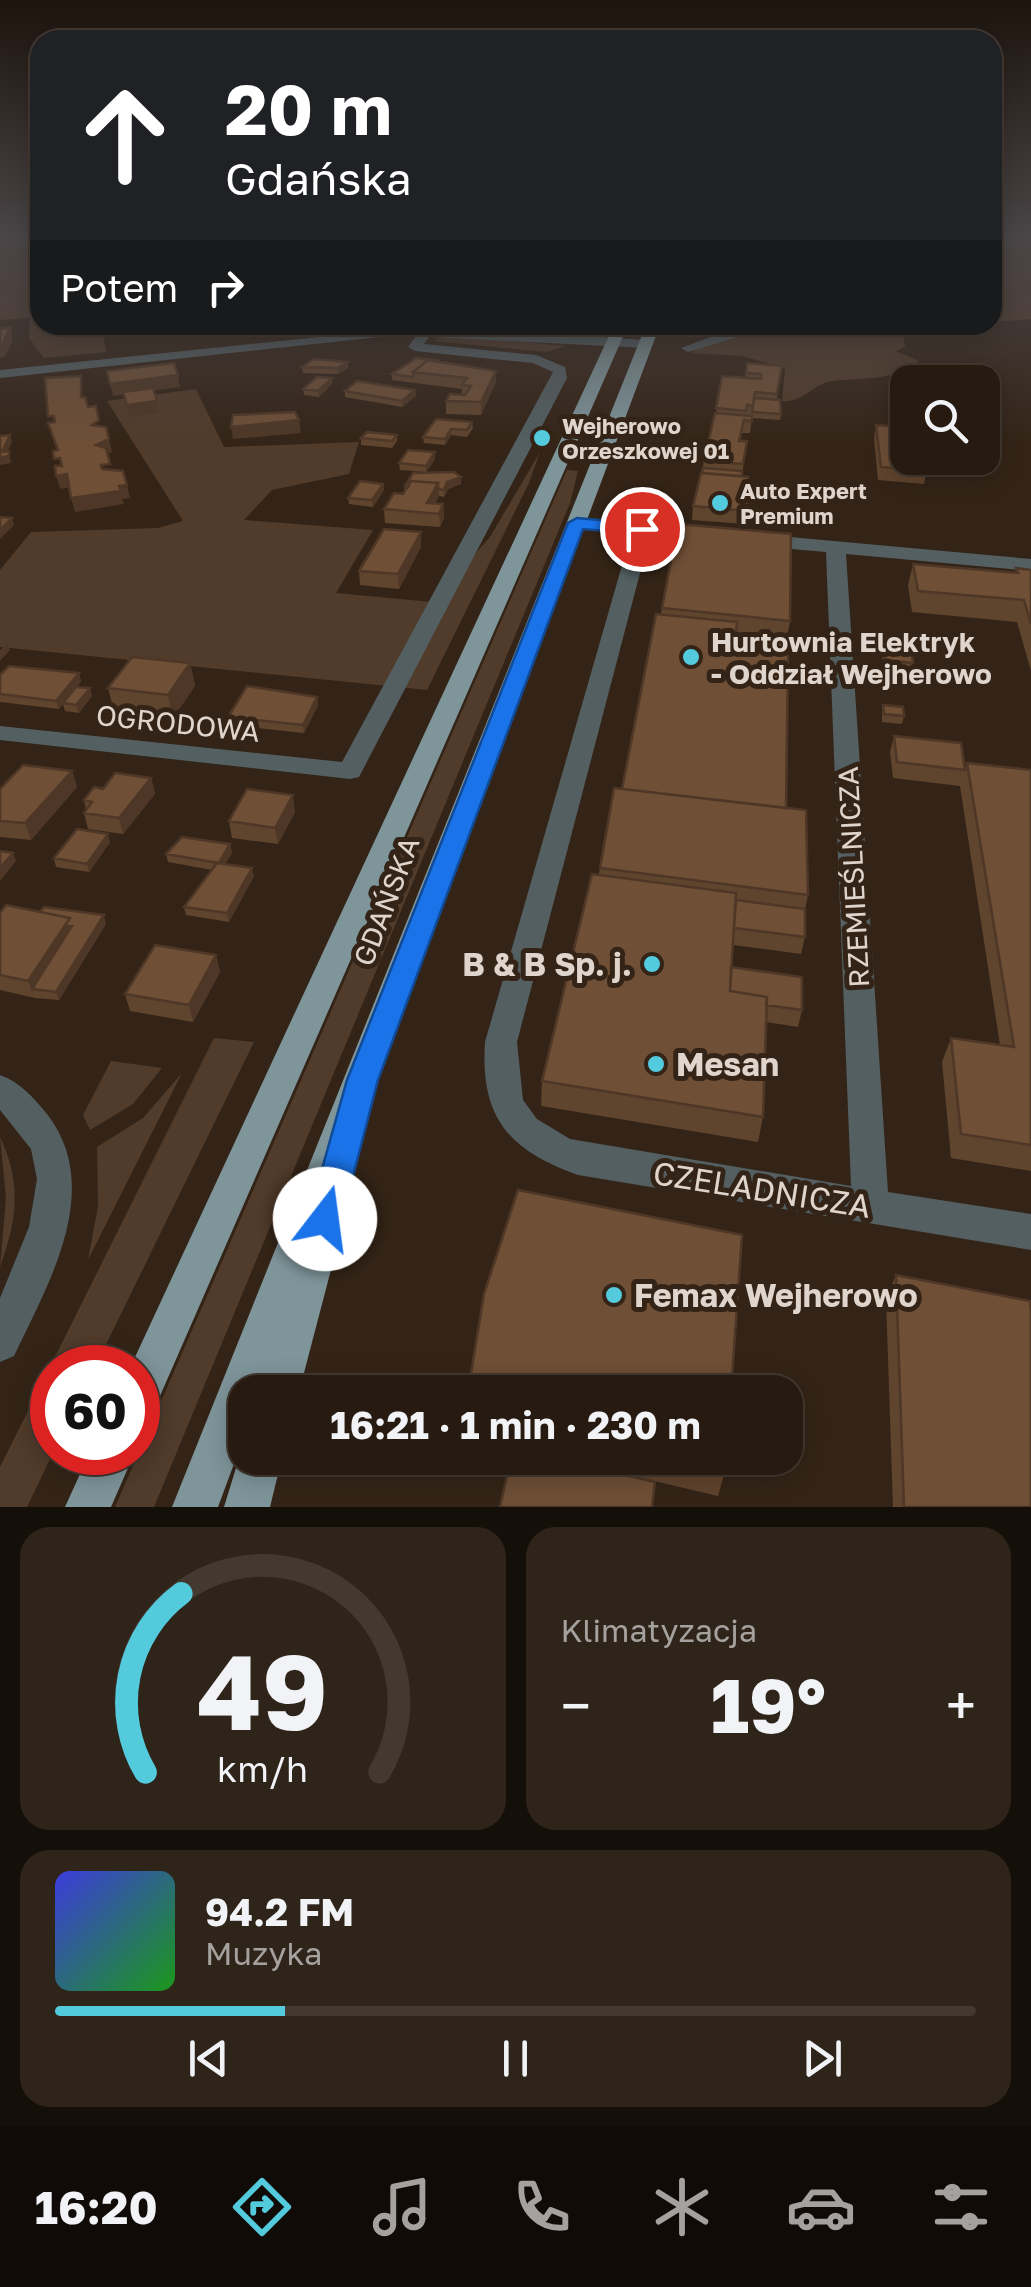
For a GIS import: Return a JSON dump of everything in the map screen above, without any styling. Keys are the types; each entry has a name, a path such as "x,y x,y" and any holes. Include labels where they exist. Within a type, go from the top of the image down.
{"main road":[{"name":"GDAŃSKA","path":"160,1348 617,335"},
{"name":"GDAŃSKA","path":"195,1507 650,335"},
{"path":"283,1375 362,1080"},
{"path":"88,1507 102,1475"},
{"path":"247,1507 255,1475"}],"street":[{"path":"0,374 362,335"},
{"name":"OGRODOWA","path":"0,733 350,770 560,378 560,370 536,359 414,347 423,335"},
{"path":"623,335 647,344"},
{"path":"688,348 729,335"},
{"path":"577,523 1031,565"},
{"name":"CZELADNICZA","path":"642,529 501,1042 498,1078 509,1113 538,1144 578,1159 1031,1232"},
{"name":"RZEMIEŚLNICZA","path":"836,547 870,1206"},
{"path":"0,1089 52,1156 53,1204 34,1269 0,1342"}],"shaded area":[{"path":"0,307 30,307 30,318 0,320"},
{"path":"1002,307 1031,307 1031,319 1002,321"},
{"path":"30,318 30,335 103,335 106,352 44,358 29,338"},
{"path":"445,335 566,346 547,352 433,341"},
{"path":"734,335 898,335 904,338 905,347 896,351 919,361 913,365 890,365 889,376 826,383 796,399 782,401 785,368 742,356 691,353"},
{"path":"196,389 224,447 359,442 349,474 272,490 244,520 373,530 336,593 432,602 490,537 540,452 529,483 427,690 0,647 0,570 31,532 158,528 183,521 107,401"},
{"path":"567,470 578,471 570,503 154,1507 115,1507 129,1475 160,1475 160,1404"},
{"path":"214,1038 254,1042 106,1345 61,1345"},
{"path":"111,1061 162,1068 133,1104 90,1130 83,1115"},
{"path":"182,1073 88,1260 98,1206 97,1147 143,1118"},
{"path":"0,1137 12,1170 15,1202 0,1267 6,1198"},
{"path":"30,1407 30,1475 42,1475 27,1507 0,1507 0,1467"}],"building":[{"path":"10,328 2,346 0,346 0,329"},
{"path":"416,358 440,361 428,360 413,372 413,377 392,374"},
{"path":"314,359 348,362 337,368 302,367"},
{"path":"428,360 496,371 481,402 446,401 450,394 465,395 471,386 462,385 467,378 413,372"},
{"path":"174,363 178,375 110,384 107,371"},
{"path":"747,363 782,366 777,394 755,392 753,406 747,405 746,411 716,408 722,376 761,379 761,374 746,373"},
{"path":"81,376 81,397 85,397 88,407 96,406 99,420 92,425 106,427 109,439 96,445 106,448 110,464 101,465 102,469 123,471 127,485 119,486 121,491 71,498 67,474 56,476 55,466 62,466 60,458 54,459 53,451 58,450 48,423 55,422 54,416 48,416 45,378"},
{"path":"317,377 332,378 318,391 303,389"},
{"path":"357,381 415,390 402,401 345,391"},
{"path":"153,388 157,401 127,405 123,392"},
{"path":"754,398 780,400 781,414 752,412"},
{"path":"295,412 299,420 231,427 233,415"},
{"path":"715,413 752,416 752,421 744,420 739,441 747,441 743,464 704,461"},
{"path":"436,419 472,422 467,430 451,429 445,439 423,437"},
{"path":"876,425 890,426 890,468 881,467"},
{"path":"367,432 397,435 392,441 361,438"},
{"path":"10,435 3,450 0,450 0,436"},
{"path":"408,450 435,452 426,466 399,463"},
{"path":"703,468 742,471 742,476 702,473"},
{"path":"454,472 461,477 447,482 444,490 438,489 438,483 411,481 405,486 413,473"},
{"path":"701,473 748,477 748,511 693,506"},
{"path":"360,481 383,484 372,500 348,498"},
{"path":"411,481 438,483 427,503 443,504 439,514 384,509 394,493 403,494"},
{"path":"0,517 12,518 0,530"},
{"path":"678,524 791,534 790,621 662,608"},
{"path":"384,529 421,532 398,574 359,571"},
{"path":"913,564 1018,573 1016,568 1031,570 1031,624 1024,600 918,591"},
{"path":"656,614 737,622 734,649 788,655 786,808 622,789"},
{"path":"883,641 911,644 913,663 885,660"},
{"path":"132,657 190,663 168,695 108,688"},
{"path":"9,666 79,673 56,701 0,694 0,675"},
{"path":"247,686 317,697 303,725 228,717"},
{"path":"76,687 90,688 76,705 63,703"},
{"path":"883,705 903,707 904,716 884,714"},
{"path":"894,736 961,743 965,770 897,762"},
{"path":"967,763 1031,770 1031,1145 961,1134 951,1038 1014,1047"},
{"path":"23,765 72,771 25,823 0,821 0,789"},
{"path":"115,773 151,778 119,818 84,813 92,802 84,800 94,787 103,789"},
{"path":"614,788 806,810 808,895 600,868"},
{"path":"247,789 293,795 275,828 229,821"},
{"path":"77,829 108,834 87,864 54,858"},
{"path":"182,837 230,844 219,863 166,854"},
{"path":"0,851 13,853 0,868"},
{"path":"217,863 252,868 227,913 184,907"},
{"path":"592,874 736,893 730,991 767,997 763,1117 542,1081"},
{"path":"736,900 805,909 805,937 734,928"},
{"path":"6,905 70,918 28,981 0,975 0,913"},
{"path":"44,907 104,915 56,992 32,989 72,926 65,925 70,918 40,912"},
{"path":"155,945 216,955 189,1005 125,994"},
{"path":"731,967 802,977 802,1010 766,1005 767,997 730,991"},
{"name":"Femax Wejherowo","path":"518,1190 742,1235 732,1375 471,1375 484,1294"},
{"path":"896,1275 1030,1301 1031,1507 904,1507"},
{"path":"507,1475 625,1475 655,1482 652,1507 500,1507"}],"place":[{"name":"Wejherowo Orzeszkowej 01","path":"542,438"},
{"name":"Auto Expert Premium","path":"720,503"},
{"name":"Hurtownia Elektryk - Oddział Wejherowo","path":"691,657"},
{"name":"B & B Sp. j.","path":"652,964"},
{"name":"Mesan","path":"656,1064"},
{"name":"Femax Wejherowo","path":"614,1295"}],"route":[{"path":"325,1219 362,1080 577,523 642,529"}]}
